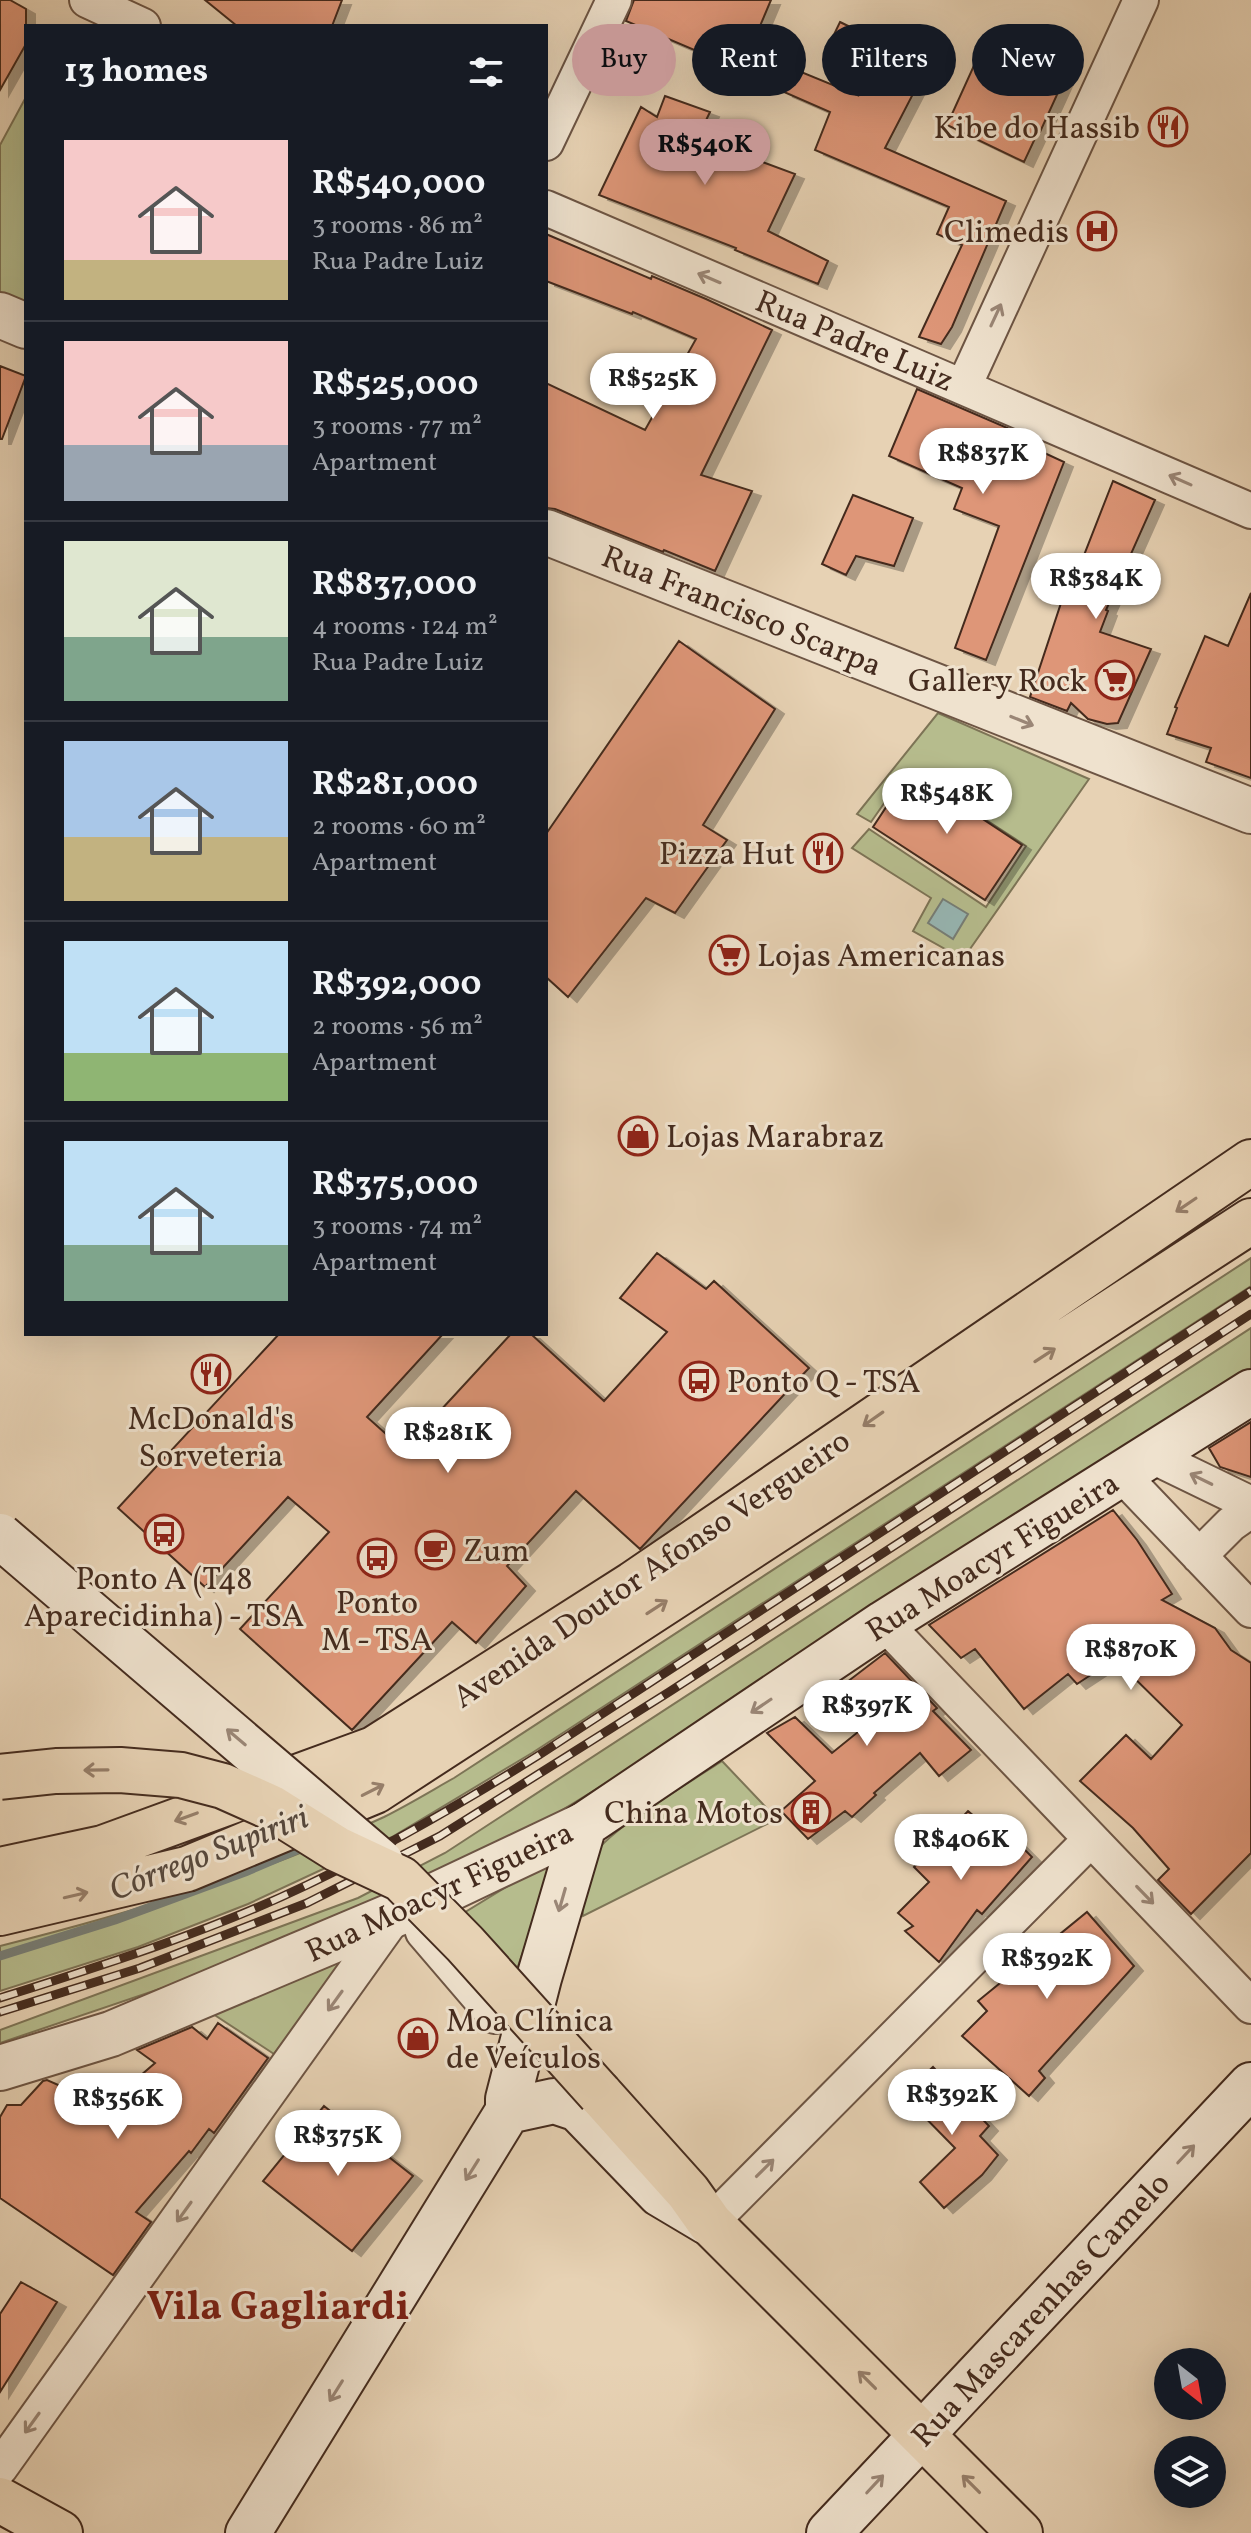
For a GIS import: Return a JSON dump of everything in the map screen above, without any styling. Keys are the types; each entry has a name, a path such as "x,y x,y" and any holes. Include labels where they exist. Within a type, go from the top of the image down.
{"main road":[{"path":"0,315 24,325"},
{"name":"Rua Francisco Scarpa","path":"548,533 1251,811"},
{"name":"Avenida Doutor Afonso Vergueiro","path":"0,1870 103,1848 374,1749 633,1584 1251,1162"},
{"name":"Avenida Doutor Afonso Vergueiro","path":"0,1913 187,1869 375,1791 1251,1221"},
{"name":"Rua Moacyr Figueira","path":"0,2068 111,2034 363,1941 404,1899 584,1825 884,1623 1251,1392"},
{"path":"0,1536 404,1899"},
{"path":"0,1777 56,1771 120,1770 181,1775 223,1786 270,1807 337,1849 465,1944 699,2207 1020,2533"},
{"path":"248,2533 508,2111 508,2099 539,1978 584,1825"},
{"name":"Rua Mascarenhas Camelo","path":"829,2533 1251,2085"},
{"path":"508,2111 554,2101 578,2109 660,2194 699,2207"},
{"path":"0,2500 60,2533"}],"street":[{"path":"87,0 139,24"},
{"path":"548,139 614,0"},
{"path":"964,386 1141,0"},
{"name":"Rua Padre Luiz","path":"548,209 1251,510"},
{"path":"1136,1465 1251,1504"},
{"path":"1136,1465 1199,1556 1251,1610"},
{"path":"1199,1556 1231,1524 1251,1510"},
{"path":"884,1623 1251,2006"},
{"path":"699,2207 1091,1839"},
{"path":"404,1899 423,1932 495,2016"},
{"path":"0,2468 363,1941"}],"green space":[{"path":"24,101 24,306 0,300 0,145"},
{"path":"938,713 1089,779 963,959 913,931 931,898 852,848 869,829 986,907 1026,846 908,769 871,822 857,814"},
{"path":"1251,1258 1251,1286 532,1753 392,1837 248,1904 138,1947 0,1991 0,1946 147,1906 291,1857 384,1817 454,1778"},
{"path":"1251,1328 1251,1373 618,1776 461,1872 316,1936 0,2043 0,2030 358,1898 445,1853"},
{"path":"722,1761 777,1819 583,1916 584,1874 598,1848 630,1821"},
{"path":"555,1857 504,2008 436,1930"},
{"path":"355,1948 274,2054 210,2012"}],"water":[{"path":"943,899 968,914 953,939 928,923"}],"building":[{"path":"0,0 10,0 26,9 24,48 0,90"},
{"path":"205,0 342,0 333,24 235,24"},
{"path":"634,0 771,0 761,24 692,24 692,49 676,42 676,24 633,24 626,21"},
{"path":"972,70 972,96 1056,96 1024,162 947,125"},
{"path":"806,74 822,81 822,96 912,96 885,148 1006,201 952,327 941,344 919,337 962,245 937,234 949,207 815,150 830,112 793,96 806,96"},
{"path":"665,96 710,112 699,135 715,141 714,144 795,174 768,231 828,261 818,284 736,248 599,195 641,107 657,117"},
{"path":"548,235 651,279 652,276 772,330 701,475 752,491 715,571 548,508 548,384 645,430 696,339 548,282"},
{"path":"0,366 24,375 24,381 0,439"},
{"path":"917,389 1028,437 1025,444 1064,462 986,660 955,648 999,526 954,509 962,488 889,456"},
{"path":"1113,481 1155,500 1106,610 1100,632 1151,649 1118,723 1107,724 1088,719 1071,703 1067,711 1030,697 1064,594 1068,596"},
{"path":"853,495 913,518 894,566 856,556 846,575 822,564"},
{"path":"1251,593 1251,778 1206,762 1211,748 1167,734 1205,636 1228,646"},
{"path":"679,641 775,709 703,825 727,840 675,913 646,898 568,997 548,979 548,831"},
{"path":"910,771 1022,845 985,900 873,827"},
{"path":"657,1253 706,1289 714,1281 809,1368 640,1549 576,1491 507,1566 526,1586 476,1643 452,1622 352,1730 240,1629 329,1532 288,1497 205,1587 118,1508 277,1336 441,1336 367,1417 404,1450 509,1336 533,1336 604,1401 667,1332 620,1298"},
{"path":"1251,1422 1251,1477 1220,1467 1209,1448"},
{"path":"1113,1510 1172,1594 1162,1600 1215,1628 1231,1650 1251,1663 1251,1853 1191,1914 1158,1880 1169,1869 1133,1828 1080,1781 1126,1735 1151,1759 1182,1725 1115,1659 1077,1684 1068,1674 1024,1709 975,1649 961,1658 929,1625"},
{"path":"885,1653 937,1708 933,1711 971,1750 939,1776 920,1753 852,1817 845,1811 808,1839 781,1811 815,1781 767,1733 795,1717 832,1753 879,1715 847,1682"},
{"path":"968,1811 997,1836 1004,1829 1032,1857 982,1914 977,1910 939,1962 905,1931 913,1926 898,1913 929,1882 914,1867"},
{"path":"1087,1912 1134,1966 1039,2071 1045,2078 1029,2096 962,2036 987,2011 978,2001"},
{"path":"218,2023 268,2058 214,2133 209,2129 136,2212 151,2222 113,2275 0,2198 0,2117 7,2105 21,2105 43,2081 65,2088 75,2076 111,2101 155,2063 137,2050 192,2027 207,2039"},
{"path":"933,2067 989,2126 980,2136 998,2155 982,2175 944,2208 920,2182 955,2148 903,2095"},
{"path":"324,2106 413,2176 352,2251 263,2181"},
{"path":"21,2282 57,2302 0,2392 0,2314"}],"waterway":[{"name":"Córrego Supiriri","path":"0,1956 115,1920 308,1845"}],"railway":[{"path":"0,1998 232,1918 307,1885 425,1823 539,1755 1251,1291"},
{"path":"0,2012 140,1968 307,1903 440,1836 669,1692 1251,1314"}],"place":[{"name":"Kibe do Hassib","path":"1168,127"},
{"name":"Climedis","path":"1097,231"},
{"name":"Gallery Rock","path":"1115,680"},
{"name":"Pizza Hut","path":"823,853"},
{"name":"Lojas Americanas","path":"729,955"},
{"name":"Lojas Marabraz","path":"638,1136"},
{"name":"McDonald's Sorveteria","path":"211,1374"},
{"name":"Ponto Q - TSA","path":"699,1381"},
{"name":"Ponto A (T48 Aparecidinha) - TSA","path":"164,1534"},
{"name":"Zum","path":"435,1550"},
{"name":"Ponto M - TSA","path":"377,1558"},
{"name":"China Motos","path":"811,1812"},
{"name":"Moa Clínica de Veículos","path":"418,2038"}],"district":[{"name":"Vila Gagliardi","path":"278,2305"}]}
